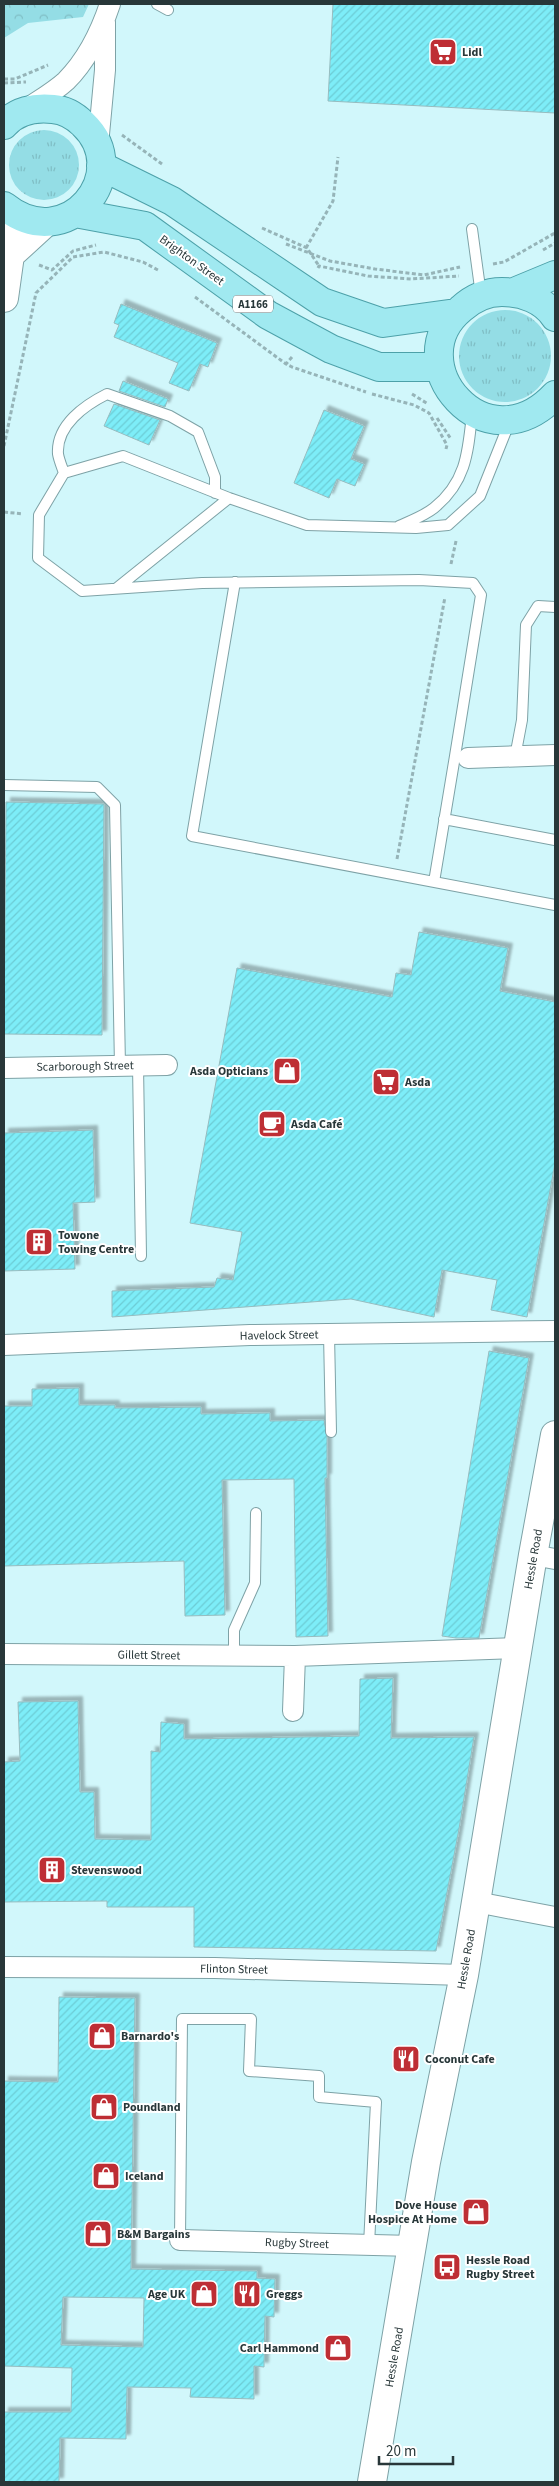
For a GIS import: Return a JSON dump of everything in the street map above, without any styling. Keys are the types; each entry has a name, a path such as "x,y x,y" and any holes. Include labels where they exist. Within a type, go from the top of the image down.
{"main road":[{"path":"10,119 41,108 59,110 76,117 89,129 106,151 172,201 322,302 382,323 456,313"},
{"path":"4,206 15,215 30,221 45,223 61,220 75,213 89,201 98,184 106,151"},
{"name":"Brighton Street","path":"75,213 145,226 268,315 331,349 380,368 440,366"},
{"path":"514,292 555,275"},
{"path":"551,406 528,416 511,420 491,420 472,412 457,400 446,385 440,366 440,348 445,329 456,313 472,299 492,292 514,292 535,298 555,317"}],"street":[{"path":"10,119 65,82 83,62 107,12"},
{"path":"106,151 99,118 105,70 107,12"},
{"path":"4,219 10,255 4,298"},
{"path":"10,255 45,223"},
{"path":"461,757 555,755"},
{"name":"Scarborough Street","path":"4,1068 167,1065"},
{"name":"Havelock Street","path":"4,1345 329,1334 555,1331"},
{"name":"Hessle Road","path":"372,2482 426,2162 464,1975 518,1648 544,1557 555,1435"},
{"name":"Gillett Street","path":"4,1654 295,1656 518,1648"},
{"path":"293,1711 295,1656"},
{"path":"476,1902 555,1917"},
{"name":"Flinton Street","path":"4,1967 464,1975"},
{"name":"Rugby Street","path":"180,2240 413,2246"}],"lane":[{"path":"157,4 168,10"},
{"path":"472,229 482,296"},
{"path":"64,473 58,453 62,432 85,406 107,394 170,416 198,432 215,477 215,493"},
{"path":"398,527 432,510 455,487 468,451 472,412"},
{"path":"434,882 444,819 461,757 481,595 473,583 419,580 235,582 82,591 38,558 39,515 64,473 123,456 215,493 308,525 416,528 448,524 480,496 511,420"},
{"path":"117,588 229,498"},
{"path":"235,582 192,836 555,905"},
{"path":"515,757 522,720 526,625 538,606 555,607"},
{"path":"4,785 97,787 115,804 141,1256"},
{"path":"444,819 555,840"},
{"path":"329,1334 331,1432"},
{"path":"234,1656 234,1630 255,1583 256,1513"},
{"path":"180,2240 182,2018 250,2019 249,2071 319,2076 319,2096 376,2102 369,2245"}],"path":[{"path":"4,79 15,79 47,65 54,58"},
{"path":"4,83 65,82"},
{"path":"99,118 106,151"},
{"path":"120,128 122,136 166,167"},
{"path":"306,249 333,201 338,157"},
{"path":"259,226 306,249 312,254 330,261 424,275 453,268 504,262 555,233"},
{"path":"254,228 306,249"},
{"path":"4,446 36,293 73,257 104,252 143,262 166,275"},
{"path":"312,254 319,266"},
{"path":"189,292 211,311 286,364"},
{"path":"394,875 461,513"}],"green space":[{"path":"4,4 89,4 83,17 28,23 4,38"},
{"path":"44,130 57,133 69,140 76,152 79,165 76,178 69,190 57,197 44,200 31,197 19,190 12,178 9,165 12,152 19,140 31,133"},
{"path":"505,310 514,311 531,318 543,330 550,347 550,365 543,382 531,394 514,401 505,402 496,401 479,394 467,382 460,365 459,356 460,347 467,330 479,318 496,311"}],"building":[{"name":"Lidl","path":"333,4 555,4 555,113 328,101"},
{"path":"121,304 217,343 208,367 200,364 189,391 169,383 178,363 114,337 119,325 114,323"},
{"path":"123,381 168,399 165,407 119,391"},
{"path":"114,404 160,420 149,445 104,426"},
{"path":"324,410 364,426 351,459 364,464 355,486 337,479 329,498 294,483"},
{"path":"6,802 104,804 102,1035 4,1034"},
{"name":"Asda","path":"419,932 508,948 500,991 555,1002 555,1163 527,1317 491,1310 497,1280 442,1270 434,1317 351,1299 112,1317 112,1291 214,1287 217,1278 233,1280 242,1232 190,1223 237,968 392,997 396,973 411,975"},
{"path":"93,1130 95,1202 73,1203 75,1269 4,1271 4,1133"},
{"path":"489,1351 529,1358 479,1638 456,1638 442,1636"},
{"path":"79,1388 79,1405 115,1405 115,1408 201,1407 201,1414 270,1413 270,1421 324,1420 327,1437 327,1478 325,1478 328,1636 296,1637 294,1479 222,1480 225,1615 185,1616 184,1561 4,1566 4,1406 32,1406 32,1389"},
{"path":"393,1678 391,1738 474,1737 436,1951 194,1947 194,1907 107,1907 107,1901 4,1902 4,1762 20,1761 18,1702 78,1701 80,1792 94,1792 95,1839 151,1840 151,1751 160,1752 161,1722 184,1724 184,1739 359,1736 360,1679"},
{"path":"59,1997 135,1998 131,2269 257,2271 257,2278 275,2279 274,2317 265,2316 264,2367 254,2366 254,2399 190,2397 191,2388 127,2387 126,2439 60,2438 59,2482 4,2482 4,2412 71,2412 72,2368 4,2366 4,2081 58,2082","holes":["63,2297 144,2298 143,2347 61,2345"]}],"place":[{"name":"Lidl","path":"443,52"},
{"name":"Asda Opticians","path":"287,1071"},
{"name":"Asda","path":"386,1082"},
{"name":"Asda Café","path":"272,1124"},
{"name":"Towone Towing Centre","path":"39,1242"},
{"name":"Stevenswood","path":"52,1870"},
{"name":"Barnardo's","path":"102,2036"},
{"name":"Coconut Cafe","path":"406,2059"},
{"name":"Poundland","path":"104,2107"},
{"name":"Iceland","path":"106,2176"},
{"name":"Dove House Hospice At Home","path":"476,2212"},
{"name":"B&M Bargains","path":"98,2234"},
{"name":"Hessle Road Rugby Street","path":"447,2267"},
{"name":"Age UK","path":"204,2294"},
{"name":"Greggs","path":"247,2294"},
{"name":"Carl Hammond","path":"338,2348"}]}
